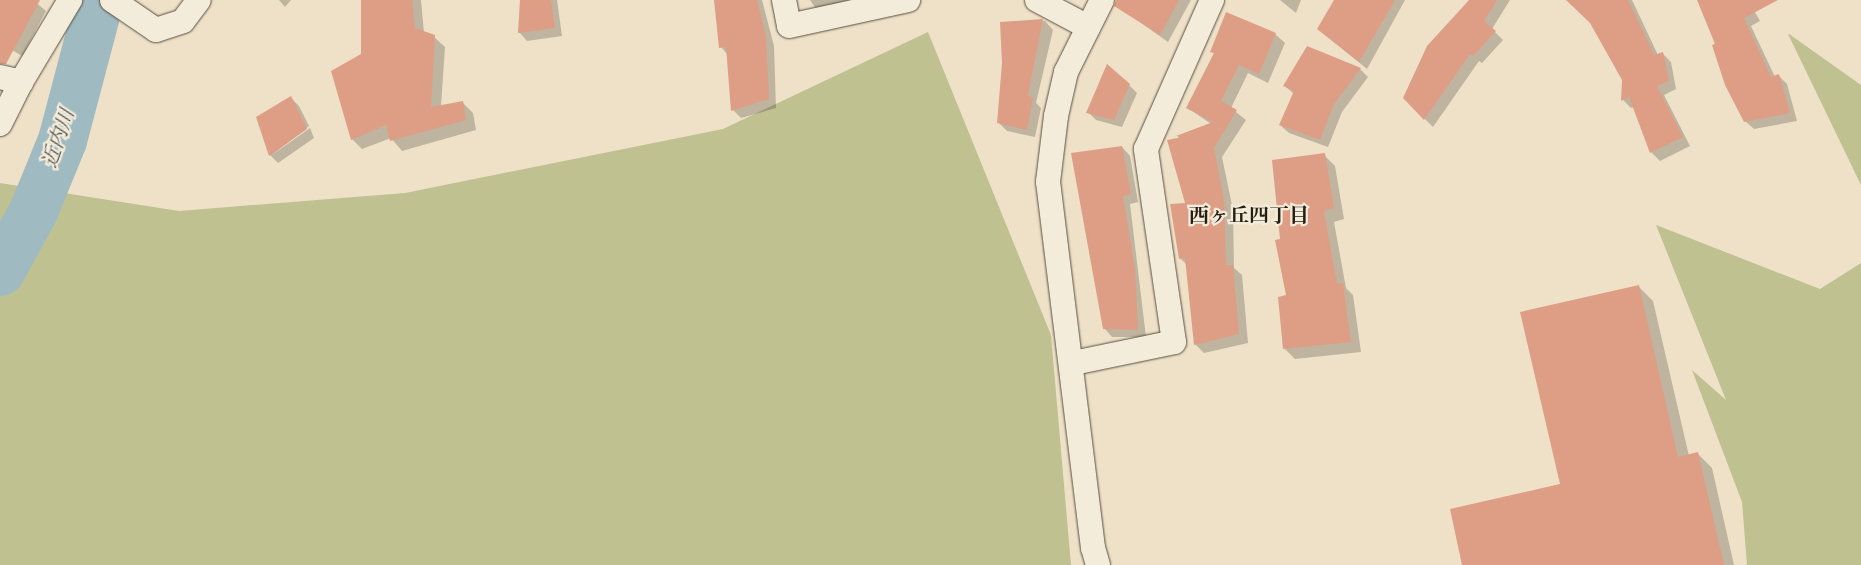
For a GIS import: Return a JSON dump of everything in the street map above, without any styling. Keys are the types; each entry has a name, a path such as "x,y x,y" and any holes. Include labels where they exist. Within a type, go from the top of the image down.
{"street":[{"path":"0,124 10,79 70,0"},
{"path":"112,0 156,30 184,21 199,0"},
{"path":"784,0 789,26 908,0"},
{"path":"1037,0 1088,27"},
{"path":"1098,565 1094,548 1048,182 1056,116 1066,72 1102,0"},
{"path":"1072,363 1174,342 1146,149 1212,0"}],"green space":[{"path":"928,32 1051,335 1071,565 0,565 0,183 179,211 405,193 723,129"},
{"path":"1788,34 1861,85 1861,185"},
{"path":"1656,225 1820,289 1861,263 1861,565 1747,565 1742,502 1692,370 1726,400"}],"building":[{"path":"0,0 40,0 6,64 0,64"},
{"path":"361,0 412,0 415,28 435,35 431,107 463,101 466,120 390,141 386,125 351,140 331,71 361,54"},
{"path":"520,0 551,0 555,28 518,33"},
{"path":"714,0 757,0 766,36 769,99 731,111 726,47 719,48"},
{"path":"1116,0 1179,0 1160,35 1114,6"},
{"path":"1334,0 1395,0 1359,62 1317,29"},
{"path":"1469,0 1497,0 1484,21 1496,31 1473,56 1470,54 1424,120 1403,98 1427,46"},
{"path":"1566,0 1628,0 1654,55 1663,52 1669,81 1657,86 1683,137 1650,153 1629,97 1621,101 1622,80 1590,23"},
{"path":"1697,0 1778,0 1744,18 1771,77 1779,74 1790,113 1744,122 1725,85 1712,45 1715,44"},
{"path":"1226,12 1276,33 1259,74 1239,65 1221,101 1237,110 1214,148 1224,200 1226,265 1233,265 1239,334 1194,345 1185,258 1179,259 1170,204 1185,203 1167,140 1183,137 1176,136 1213,122 1186,108 1214,53 1210,52"},
{"path":"1043,19 1028,95 1033,98 1027,130 997,123 1002,63 1000,22"},
{"path":"1307,46 1361,68 1334,104 1320,140 1279,125 1294,91 1283,86"},
{"path":"1107,64 1130,84 1114,120 1086,113"},
{"path":"291,96 307,129 269,156 256,117"},
{"path":"1122,146 1131,194 1123,196 1135,270 1138,330 1103,329 1071,153"},
{"path":"1325,153 1334,208 1324,211 1337,284 1343,283 1351,342 1283,349 1278,297 1286,295 1275,240 1280,239 1272,160"},
{"path":"1639,285 1678,457 1698,452 1724,565 1462,565 1450,509 1560,484 1520,312"}],"waterway":[{"name":"近内川","path":"0,271 33,211 62,140 99,0"}],"district":[{"name":"西ヶ丘四丁目","path":"1249,217"}]}
